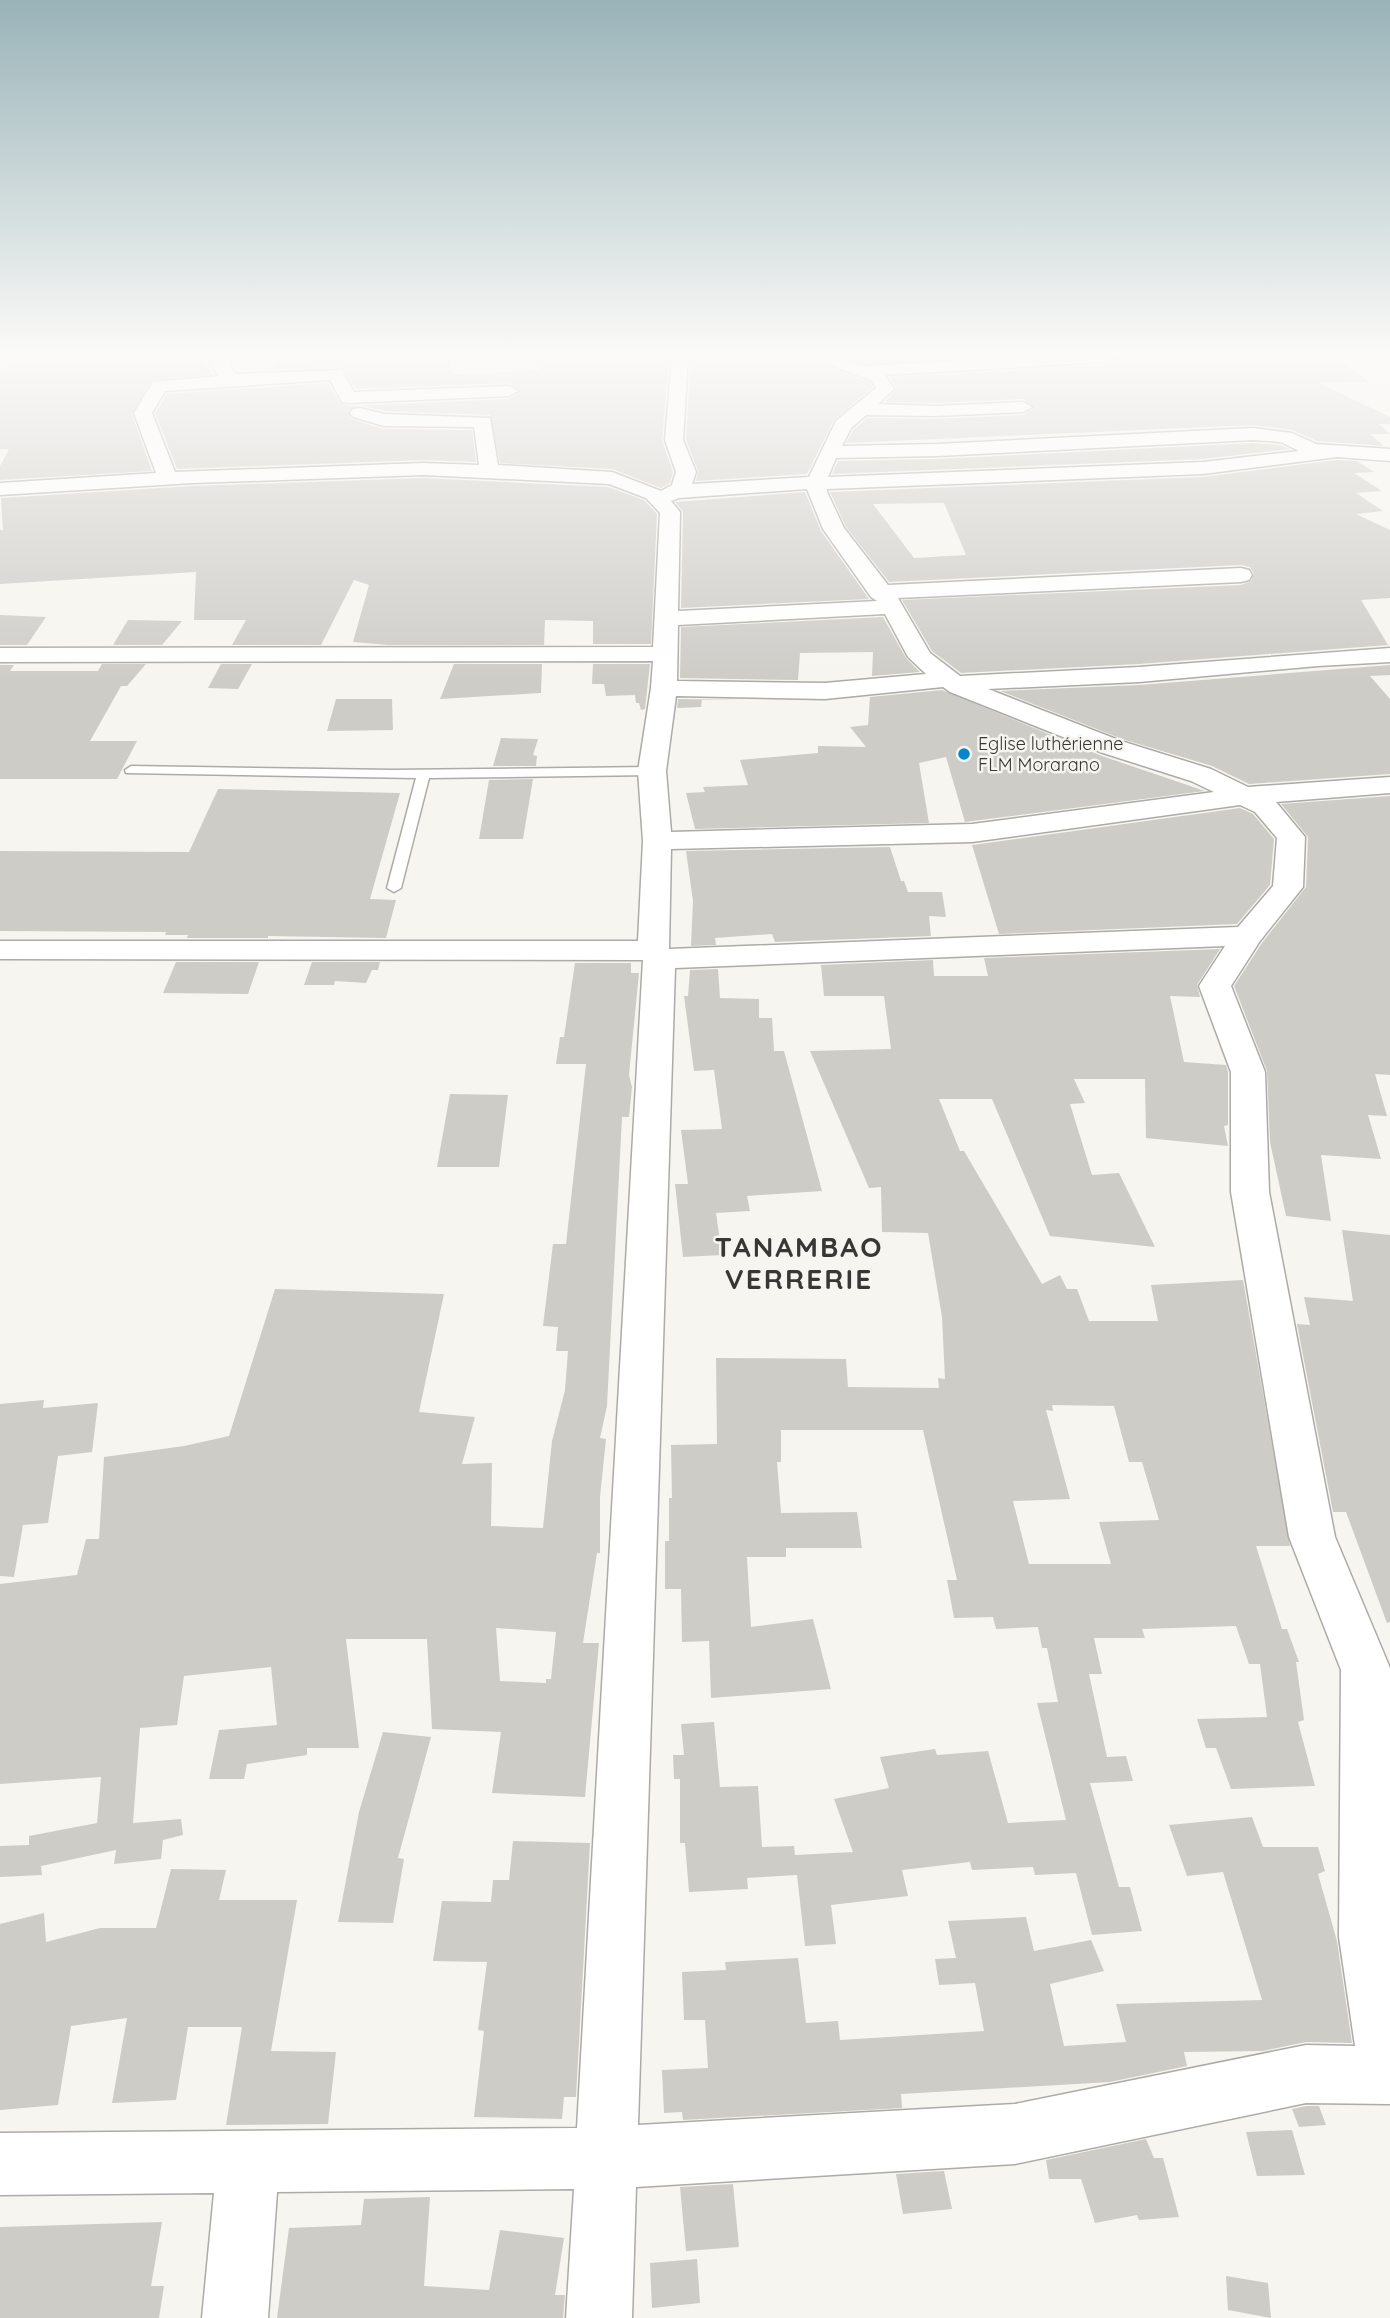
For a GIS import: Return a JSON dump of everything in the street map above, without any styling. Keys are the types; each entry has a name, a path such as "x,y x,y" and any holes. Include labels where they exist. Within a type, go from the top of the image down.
{"street":[{"path":"163,465 169,480"},
{"path":"489,465 491,471"},
{"path":"666,496 681,488 686,472 683,465"},
{"path":"0,2164 606,2158 1015,2134 1306,2074 1389,2075 1367,1937 1366,1670 1312,1537 1250,1192 1248,1072 1215,986 1247,936 1288,887 1291,837 1265,806 1201,775 1112,747 951,681 920,657 886,599 834,529 817,492 824,465"},
{"path":"0,489 423,470 612,478 653,495 666,496 739,486 823,468 859,465"},
{"path":"823,468 1203,468 1227,465"},
{"path":"599,2318 656,955 657,841 652,771 665,654 670,512 666,496"},
{"path":"665,654 886,599 1241,575"},
{"path":"0,655 665,654 825,691 951,681 1103,676 1344,656 1390,655"},
{"path":"657,841 972,833 1243,796 1390,785"},
{"path":"0,950 656,955 1247,936"},
{"path":"235,2318 248,2163"}],"lane":[{"path":"131,770 423,776 652,771"},
{"path":"394,888 423,776"}],"building":[{"path":"150,465 152,471 0,480 0,466"},
{"path":"175,465 282,465 177,469"},
{"path":"541,465 671,465 673,472 670,483 661,488 612,469"},
{"path":"696,465 811,465 807,474 696,481 698,471"},
{"path":"836,465 1050,465 832,474"},
{"path":"1296,465 1363,465 1374,472 1354,473 1382,491 1356,493 1383,511 1356,514 1390,530 1390,598 1361,600 1388,645 1139,664 961,673 932,651 902,600 1241,585 1251,581 1254,574 1250,567 1241,565 889,582 846,527 830,492 1203,477","holes":["944,503 966,555 914,558 873,504"]},
{"path":"423,478 608,487 644,500 657,514 651,644 593,644 593,621 545,620 544,645 388,645 353,642 369,585 354,580 321,645 232,645 246,620 194,620 196,572 0,584 0,530 3,530 1,498 193,486"},
{"path":"805,492 821,531 869,599 681,608 683,512 675,502"},
{"path":"0,615 46,617 27,645 0,645"},
{"path":"883,617 906,658 920,672 872,676 873,652 800,653 798,680 680,678 681,627"},
{"path":"128,620 182,621 162,645 113,645"},
{"path":"102,664 146,664 127,686 121,686 90,741 137,741 117,779 0,779 0,665 14,665 10,671 98,671"},
{"path":"221,664 252,664 238,689 208,688"},
{"path":"454,664 542,664 541,693 440,699"},
{"path":"593,664 650,664 645,709 641,710 639,703 636,703 635,695 606,696 604,684 592,684"},
{"path":"1390,665 1390,675 1370,676 1390,699 1390,774 1249,784 1212,766 1122,739 1000,691 1139,685"},
{"path":"942,690 1102,756 1205,791 965,822 946,757 919,763 929,823 695,829 686,793 705,792 703,787 748,785 740,760 818,753 818,746 866,747 850,727 868,725 870,697"},
{"path":"336,699 392,699 393,730 327,731"},
{"path":"678,699 745,700 702,700 701,707 677,708"},
{"path":"501,738 538,739 533,755 537,756 536,766 493,766"},
{"path":"533,779 523,839 479,839 489,780"},
{"path":"218,789 400,793 370,899 396,900 386,938 187,938 188,935 165,935 166,932 0,931 0,851 189,852"},
{"path":"1390,796 1390,1075 1375,1074 1387,1116 1368,1115 1381,1159 1321,1155 1331,1221 1286,1216 1270,1142 1267,1071 1234,986 1262,943 1306,887 1308,837 1281,804"},
{"path":"1240,808 1253,814 1274,839 1270,885 1237,924 999,934 972,845"},
{"path":"890,847 901,881 904,881 908,892 942,892 946,917 929,916 931,936 775,942 772,934 715,938 716,945 691,946 693,901 686,851"},
{"path":"1220,949 1197,985 1200,997 1170,996 1184,1062 1226,1065 1228,1125 1224,1126 1228,1146 1146,1138 1145,1079 1074,1079 1085,1103 1070,1104 1092,1175 1119,1173 1155,1247 1050,1236 992,1099 939,1099 960,1151 964,1151 1042,1284 1060,1275 1067,1289 1077,1289 1089,1321 1158,1321 1151,1285 1243,1280 1290,1546 1256,1546 1282,1629 1287,1629 1299,1662 1296,1662 1304,1720 1298,1722 1315,1786 1231,1789 1216,1748 1206,1748 1197,1719 1267,1717 1260,1664 1249,1664 1236,1626 1142,1629 1145,1638 1094,1638 1102,1674 1089,1674 1107,1757 1126,1756 1133,1781 1090,1783 1119,1887 1130,1887 1142,1931 1092,1935 1076,1873 1035,1875 1033,1867 972,1870 970,1862 902,1870 908,1896 831,1905 836,1944 805,1946 797,1875 747,1878 748,1889 689,1892 685,1843 680,1843 680,1779 674,1779 673,1755 684,1755 681,1724 714,1722 720,1787 758,1786 762,1847 794,1846 795,1855 853,1852 834,1799 889,1788 880,1757 935,1749 937,1755 988,1751 1008,1823 1066,1820 1037,1703 1058,1702 1047,1648 1042,1648 1038,1627 996,1629 993,1617 954,1618 947,1580 957,1580 923,1430 781,1430 781,1462 777,1462 781,1513 857,1512 862,1548 786,1548 786,1557 747,1557 751,1627 813,1619 831,1689 711,1698 709,1641 682,1642 681,1589 665,1589 665,1541 669,1541 669,1498 672,1498 671,1445 717,1444 716,1358 846,1359 848,1387 939,1388 938,1378 945,1379 942,1317 928,1233 882,1232 881,1187 869,1188 810,1051 891,1049 884,996 824,996 821,965 933,960 934,976 988,976 984,958","holes":["1052,1405 1114,1406 1129,1462 1142,1462 1159,1520 1099,1522 1111,1564 1029,1564 1013,1501 1070,1499 1046,1410 1053,1411"]},
{"path":"176,962 259,962 248,994 163,993"},
{"path":"312,962 380,962 378,970 372,970 366,983 335,981 334,985 304,985"},
{"path":"575,963 631,963 631,973 639,973 629,1075 632,1087 629,1117 622,1117 607,1406 600,1438 606,1439 600,1497 600,1553 597,1553 583,1643 599,1643 585,1797 492,1793 501,1732 432,1729 427,1639 346,1639 359,1748 307,1748 307,1755 247,1764 244,1779 209,1779 219,1730 277,1725 271,1667 184,1676 177,1725 140,1728 133,1823 181,1819 183,1835 163,1840 161,1859 114,1864 116,1850 41,1866 42,1875 0,1877 0,1846 29,1845 29,1836 97,1823 101,1777 0,1784 0,1584 77,1575 86,1539 99,1539 104,1457 184,1446 229,1436 275,1289 444,1294 419,1412 475,1417 462,1464 492,1463 491,1526 543,1528 552,1441 565,1390 568,1351 556,1351 558,1327 543,1326 553,1244 566,1244 586,1064 556,1064 560,1037 564,1037","holes":["496,1628 556,1632 551,1679 546,1679 546,1683 500,1681"]},
{"path":"718,969 720,998 759,999 759,1018 772,1018 774,1051 784,1051 822,1191 747,1196 750,1211 716,1213 722,1255 683,1257 675,1184 688,1184 681,1130 722,1129 714,1070 694,1071 684,996 688,996 690,970"},
{"path":"450,1094 508,1095 499,1167 437,1167"},
{"path":"1342,1230 1390,1235 1390,1622 1387,1623 1346,1512 1333,1512 1297,1324 1310,1325 1304,1297 1353,1301"},
{"path":"44,1400 43,1408 98,1403 92,1452 58,1456 48,1523 23,1525 14,1577 0,1576 0,1404"},
{"path":"383,1732 431,1737 398,1858 404,1859 393,1923 338,1922 359,1812"},
{"path":"1252,1817 1263,1847 1318,1847 1325,1871 1318,1874 1337,1941 1352,2043 1306,2042 1263,2051 1184,2052 1187,2066 1110,2082 901,2094 902,2108 683,2120 682,2112 664,2113 662,2070 708,2068 705,2020 684,2020 682,1972 726,1970 725,1962 798,1958 806,2023 838,2021 840,2040 984,2031 975,1983 939,1985 935,1959 956,1958 948,1921 1026,1917 1034,1951 1091,1940 1104,1971 1050,1984 1064,2046 1126,2042 1116,2004 1262,2000 1223,1872 1187,1876 1169,1825"},
{"path":"513,1841 590,1843 576,2097 564,2097 562,2119 474,2117 484,2031 478,2030 487,1962 433,1961 442,1901 491,1902 493,1880 509,1880"},
{"path":"171,1869 226,1870 219,1900 297,1900 271,2051 336,2052 328,2124 226,2125 242,2027 188,2027 176,2100 112,2103 127,2018 71,2026 58,2105 0,2110 0,1924 44,1913 46,1942 100,1928 156,1928"},
{"path":"1319,2106 1326,2125 1299,2127 1292,2109"},
{"path":"1292,2130 1305,2175 1257,2176 1246,2132"},
{"path":"1146,2139 1154,2158 1163,2158 1179,2217 1139,2220 1137,2215 1095,2223 1081,2179 1049,2179 1046,2160"},
{"path":"944,2171 952,2209 903,2214 896,2174"},
{"path":"733,2184 739,2247 686,2251 680,2187"},
{"path":"430,2197 424,2286 489,2290 500,2230 564,2238 555,2295 565,2295 563,2318 277,2318 289,2228 361,2225 364,2199"},
{"path":"162,2222 151,2286 164,2286 159,2318 0,2318 0,2227"},
{"path":"697,2259 700,2303 652,2308 650,2263"},
{"path":"1226,2276 1268,2283 1271,2318 1228,2310"}],"place":[{"name":"Eglise luthérienne FLM Morarano","path":"964,754"}],"district":[{"name":"TANAMBAO VERRERIE","path":"799,1263"}]}
